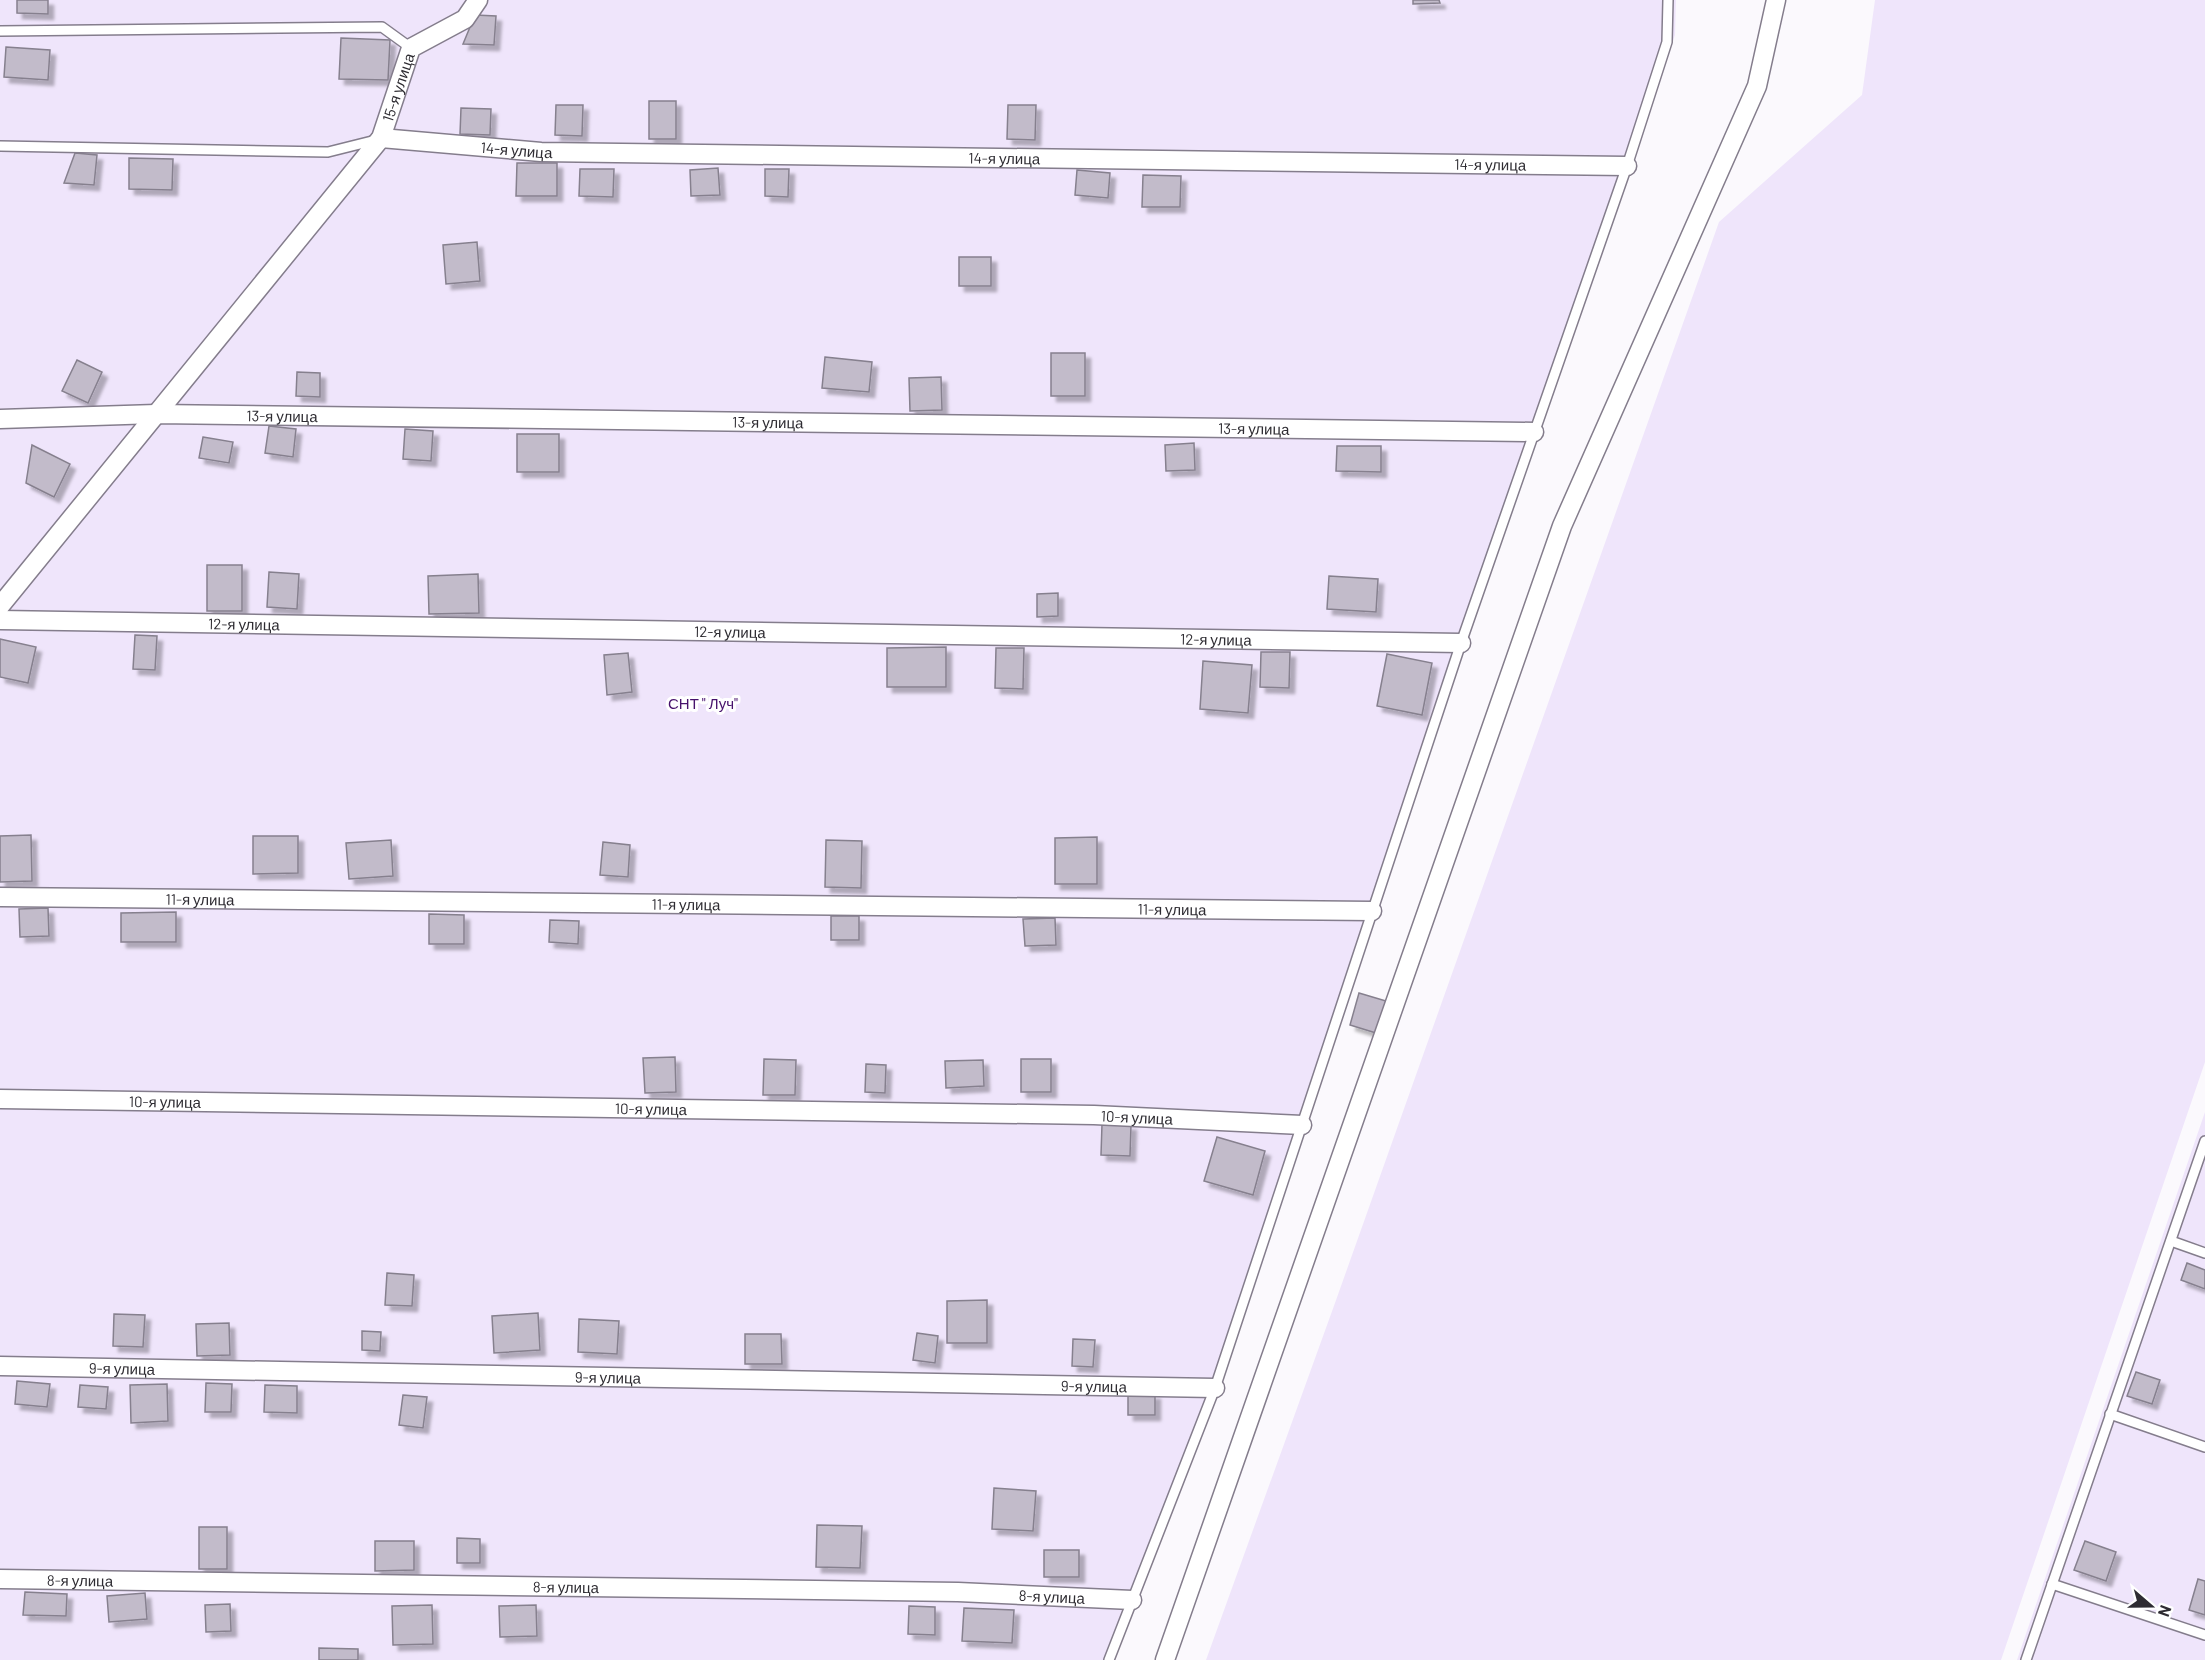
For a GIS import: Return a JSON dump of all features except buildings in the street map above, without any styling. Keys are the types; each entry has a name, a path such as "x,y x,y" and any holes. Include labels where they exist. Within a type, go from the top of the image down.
{"street":[{"name":"15-я улица","path":"381,138 411,48 465,19 478,0"},
{"path":"1165,1660 1562,526 1757,86 1776,0"},
{"name":"14-я улица","path":"381,138 541,152 1627,166"},
{"path":"0,606 381,138"},
{"name":"13-я улица","path":"0,419 156,414 1534,432"},
{"name":"12-я улица","path":"0,620 1461,643"},
{"name":"11-я улица","path":"0,897 1372,911"},
{"name":"10-я улица","path":"0,1099 1094,1115 1302,1125"},
{"name":"9-я улица","path":"0,1366 1215,1388"},
{"name":"8-я улица","path":"0,1579 946,1592 1132,1600"}],"lane":[{"path":"1109,1660 1215,1388 1461,643 1627,166 1666,42 1668,0"},
{"path":"0,31 382,27 411,48"},
{"path":"0,146 328,152 381,138"},
{"path":"2026,1660 2205,1141"},
{"path":"2170,1241 2205,1253"},
{"path":"2110,1414 2205,1446"},
{"path":"2052,1584 2205,1635"}],"green space":[{"name":"СНТ \" Луч\"","path":"0,0 1676,0 1675,35 1565,344 1215,1390 1114,1660 0,1660"},
{"path":"1875,0 2205,0 2205,1062 2001,1660 1206,1660 1719,222 1862,95"},
{"path":"2205,1112 2205,1660 2017,1660"}]}
